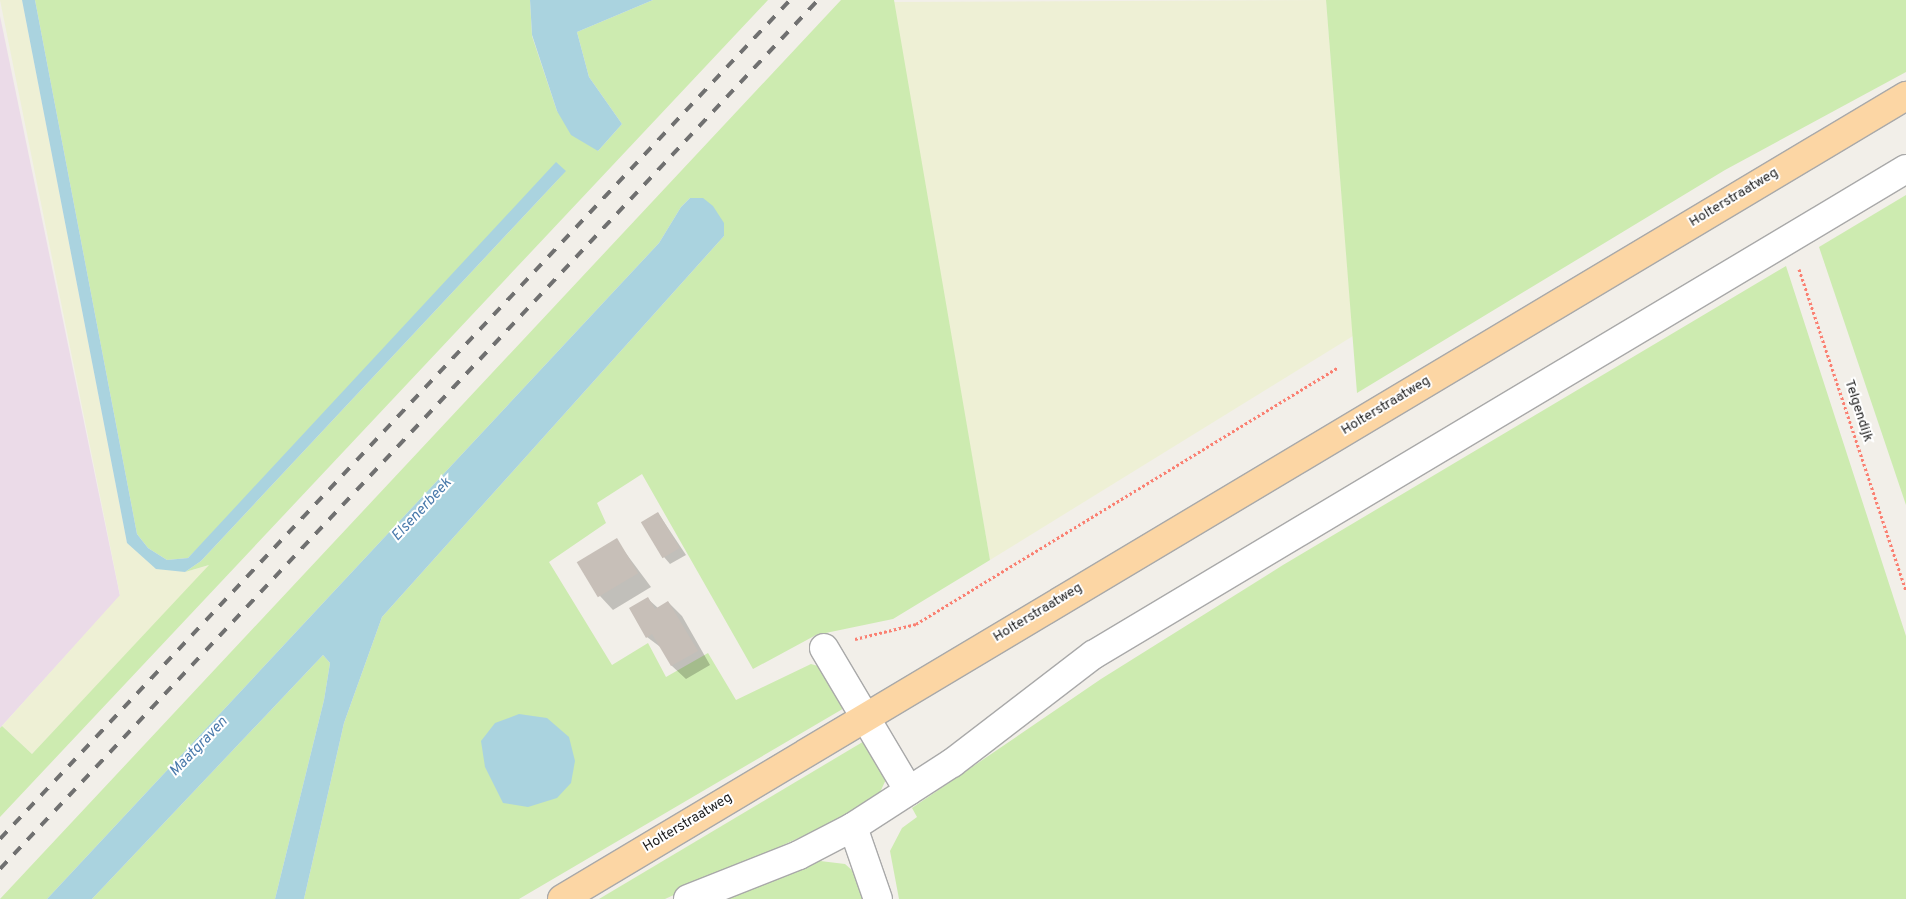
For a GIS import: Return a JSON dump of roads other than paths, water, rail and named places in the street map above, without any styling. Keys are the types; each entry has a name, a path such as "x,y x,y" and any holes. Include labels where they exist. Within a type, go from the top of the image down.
{"main road":[{"name":"Holterstraatweg","path":"562,899 1906,96"}],"street":[{"path":"688,899 799,855 853,827 909,791 1093,655 1906,169"},
{"path":"824,648 909,791"},
{"path":"853,827 878,899"}],"water":[{"path":"22,0 35,0 137,534 148,548 167,560 188,558 556,162 566,171 201,561 185,572 156,569 127,543"},
{"path":"530,0 653,0 577,32 589,77 622,124 598,151 571,135 557,111 532,35"},
{"path":"690,198 703,198 713,206 724,223 724,236 382,617 344,723 304,899 275,899 324,700 330,663 323,655 92,899 47,899 659,243 681,207"},
{"path":"519,714 547,718 569,737 575,761 571,783 557,798 528,807 503,803 485,767 481,741 495,723"}],"railway":[{"path":"0,839 790,0"},
{"path":"0,869 818,0"}],"water label":[{"name":"Elsenerbeek","path":"422,510"},
{"name":"Maatgraven","path":"199,747"}]}
